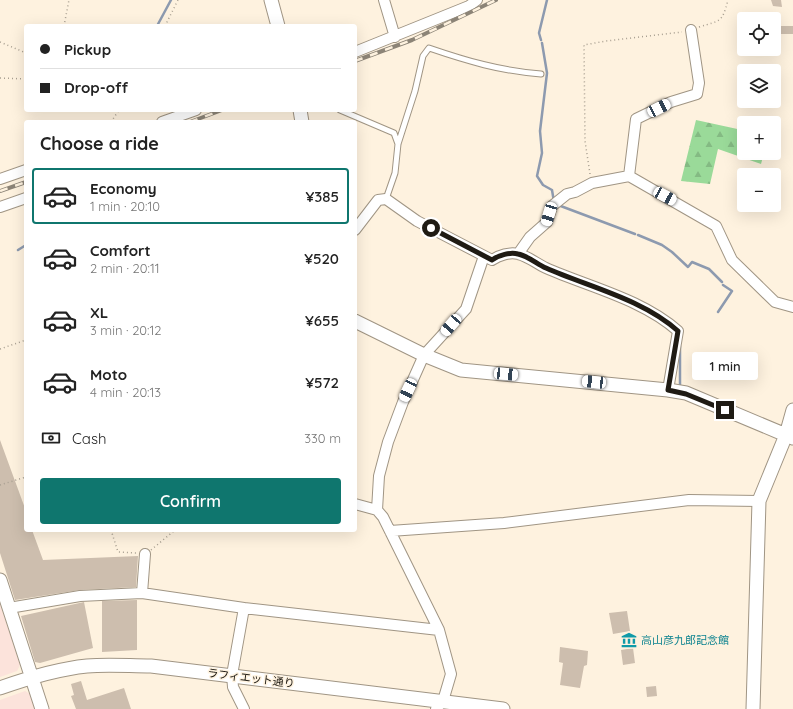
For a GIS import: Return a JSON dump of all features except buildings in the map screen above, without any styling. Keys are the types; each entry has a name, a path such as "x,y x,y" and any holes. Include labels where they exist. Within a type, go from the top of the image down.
{"street":[{"path":"271,0 277,24"},
{"path":"384,0 395,37"},
{"path":"357,51 469,6 477,0"},
{"path":"629,176 636,119 671,102 697,94 699,83 691,30"},
{"path":"168,120 190,112"},
{"path":"0,179 24,171"},
{"path":"518,254 530,237 547,222 552,206 567,194 575,192 592,183 629,176 716,226 732,260 775,302 793,307"},
{"path":"0,207 24,199"},
{"path":"357,227 378,200 386,199 417,222 492,260 499,255 518,254 545,268 616,295 667,321 678,331 668,390"},
{"path":"440,705 451,674 439,630 390,531 377,510 379,476 388,442 402,402 424,355 466,309 484,256"},
{"path":"357,322 424,355 461,370 668,390 686,394 789,436"},
{"path":"753,709 759,502 789,436 793,410"},
{"path":"390,531 504,523 689,500 759,502"},
{"path":"357,505 377,510"},
{"path":"142,593 146,554"},
{"path":"0,580 42,709"},
{"path":"9,608 80,596 142,593 244,608 439,630"},
{"path":"244,608 232,675 233,687 244,709"},
{"name":"ラフィエット通り","path":"0,688 32,677 65,670 107,665 152,666 232,675 440,705 503,709"}],"lane":[{"path":"386,199 395,173 398,144 415,91 423,56 429,48 474,64 514,72 541,74"},
{"path":"345,112 394,133 398,144"}],"path":[{"path":"64,24 69,0"},
{"path":"166,24 178,0"},
{"path":"592,183 585,141 584,45 691,30 720,20 724,16 728,0"},
{"path":"0,42 24,52"},
{"path":"0,78 24,79"},
{"path":"0,349 24,341"},
{"path":"0,484 24,478"},
{"path":"112,532 118,552 146,554 173,532"}],"shaded area":[{"path":"0,604 20,665 17,671 0,677"},
{"path":"25,691 30,694 35,709 0,709 0,700"}],"green space":[{"path":"696,120 737,129 737,156 718,149 710,184 681,181"},
{"path":"750,160 762,160 761,164"}],"waterway":[{"path":"158,24 171,0"},
{"path":"541,40 539,33 547,0"},
{"path":"542,43 547,73 540,131 542,153 537,176 543,185 552,190 554,202"},
{"path":"558,205 635,234"},
{"path":"638,235 662,245 688,267 692,262 709,269 722,282"},
{"path":"18,250 24,246"},
{"path":"718,312 732,291 723,285"},
{"path":"680,346 680,386"}],"railway":[{"path":"357,60 412,40 496,0"},
{"path":"195,120 217,112"},
{"path":"0,191 24,183"}],"place":[{"name":"高山彦九郎記念館","path":"629,640"}],"route":[{"path":"431,228 492,260 499,255 518,254 545,268 616,295 667,321 678,331 668,390 686,394 725,410"}]}
